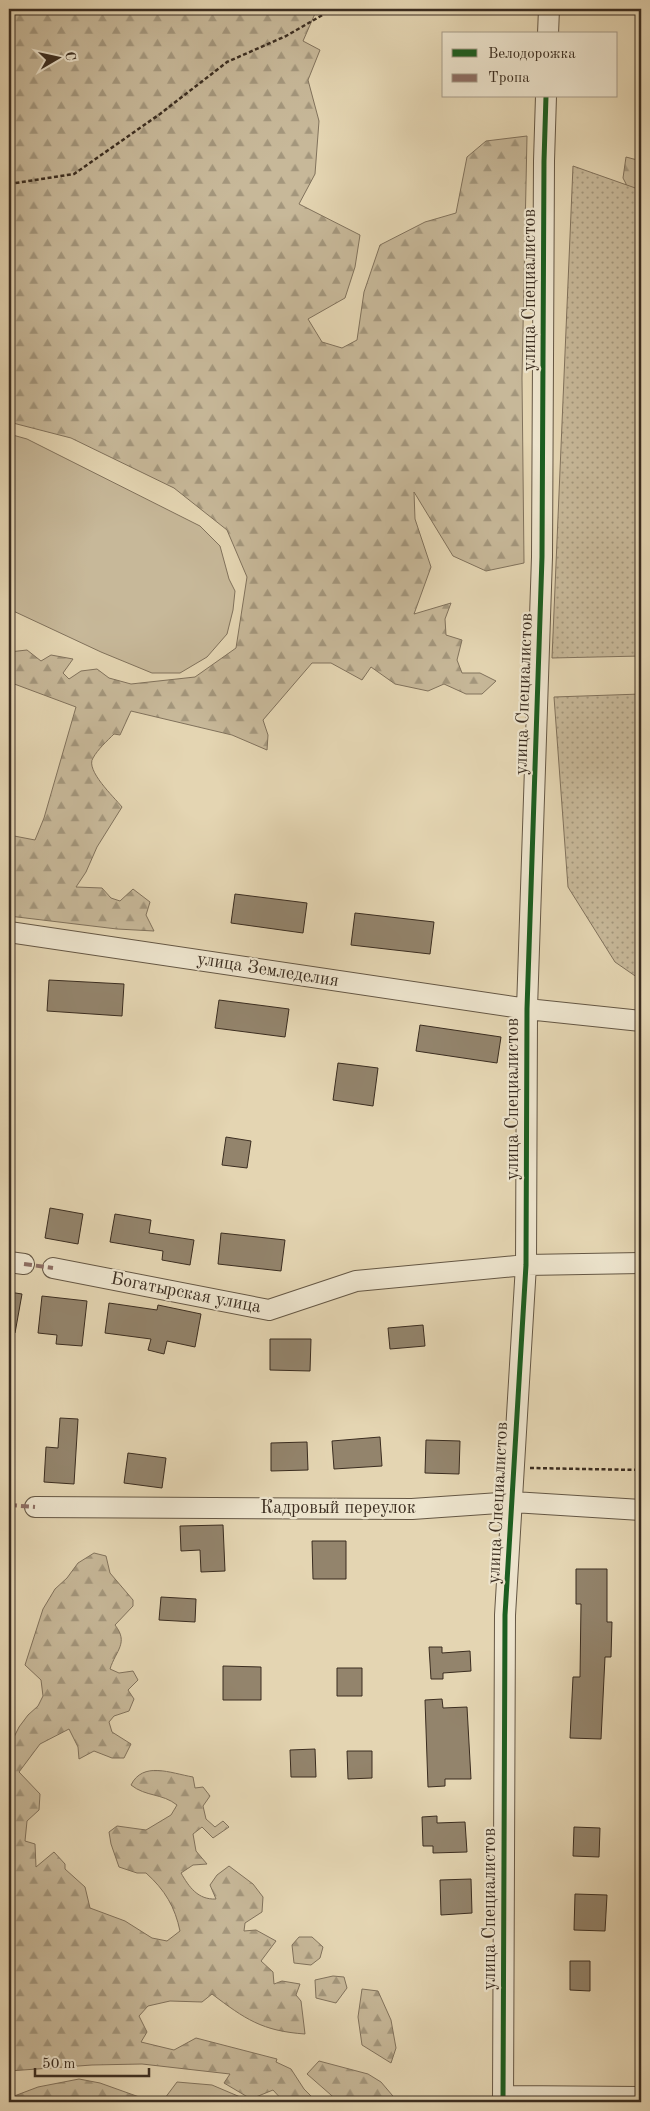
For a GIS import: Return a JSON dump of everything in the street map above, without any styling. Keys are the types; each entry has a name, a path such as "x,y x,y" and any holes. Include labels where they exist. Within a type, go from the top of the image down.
{"street":[{"path":"548,32 549,9"},
{"name":"улица Специалистов","path":"503,2099 505,1615 526,1265 527,1009 542,557 546,98"},
{"name":"улица Земледелия","path":"9,932 527,1009 641,1021"},
{"name":"Богатырская улица","path":"53,1268 269,1310 356,1281 526,1265 641,1263"},
{"name":"Кадровый переулок","path":"35,1507 412,1509 513,1502 641,1510"},
{"path":"503,2099 641,2097"}],"path":[{"path":"9,184 74,174 160,114 227,62 286,36 333,9"},
{"path":"514,1467 641,1470"}],"green space":[{"path":"9,9 317,9 303,41 320,50 308,80 319,121 315,174 299,204 360,235 355,267 345,298 308,319 322,342 342,348 357,340 364,292 380,245 425,222 456,213 467,157 486,141 527,136 522,378 524,563 486,571 453,556 414,492 415,519 431,567 414,614 451,603 445,619 446,635 462,640 457,660 462,673 480,673 496,681 482,694 466,694 444,684 428,691 395,684 371,667 362,680 331,663 312,663 263,720 268,735 267,750 232,735 131,711 120,735 114,734 93,758 93,769 97,776 122,807 97,847 86,872 76,887 102,888 111,898 120,901 133,889 150,902 146,915 154,931 117,929 9,916 9,835 35,840 44,818 76,707 9,682 9,652 27,650 41,661 51,655 73,659 63,673 69,679 81,671 97,669 109,678 131,684 195,677 236,648 247,577 227,530 174,488 71,438 9,422"},
{"path":"626,157 641,161 641,213 623,178"},
{"path":"573,166 641,190 641,656 552,658"},
{"path":"9,434 27,439 200,526 220,546 229,579 235,591 233,610 227,634 207,657 180,673 152,673 101,652 9,609"},
{"path":"641,694 641,980 615,962 568,887 554,697"},
{"path":"94,1553 106,1556 110,1573 133,1600 133,1606 115,1625 119,1631 121,1642 110,1669 119,1673 133,1671 138,1680 128,1690 134,1699 129,1711 114,1716 109,1722 112,1732 131,1744 124,1758 112,1758 94,1751 79,1759 78,1747 69,1729 40,1744 19,1772 40,1794 39,1810 27,1821 25,1841 35,1844 36,1867 54,1852 65,1864 65,1869 85,1887 90,1908 125,1921 152,1938 167,1941 180,1931 168,1899 159,1886 146,1873 137,1873 119,1867 109,1832 117,1826 146,1830 171,1815 177,1805 166,1798 142,1791 131,1785 143,1773 158,1770 193,1777 195,1788 203,1787 210,1796 203,1806 206,1819 215,1827 223,1821 229,1827 213,1838 202,1827 193,1834 196,1851 207,1864 193,1865 181,1873 195,1892 210,1899 216,1899 210,1885 217,1875 229,1866 253,1884 263,1897 262,1912 245,1923 244,1931 256,1930 276,1941 261,1961 273,1972 274,1984 282,1981 300,1984 296,1995 301,2001 305,2034 265,2027 245,2017 212,1994 202,2002 170,2001 148,2006 139,2016 147,2032 141,2042 174,2050 196,2038 277,2059 276,2062 291,2069 304,2089 317,2102 284,2102 273,2090 251,2099 224,2083 230,2074 142,2064 92,2065 9,2071 9,1747 19,1727 38,1706 43,1696 41,1680 25,1665 43,1609 55,1589 67,1578 78,1563"},
{"path":"299,1937 312,1937 323,1947 320,1958 311,1965 294,1963 292,1945"},
{"path":"333,1976 344,1977 347,1988 336,2003 316,1998 315,1980"},
{"path":"362,1989 378,1991 391,2020 396,2048 391,2063 362,2045 358,2017"},
{"path":"319,2061 368,2074 381,2082 398,2102 339,2102 307,2074"},
{"path":"79,2079 100,2083 142,2098 141,2102 59,2102 9,2098 38,2087"},
{"path":"177,2082 212,2085 252,2102 162,2102"}],"building":[{"path":"235,894 307,903 303,933 231,923"},
{"path":"355,913 434,922 430,954 351,945"},
{"path":"49,980 124,984 122,1016 47,1011"},
{"path":"219,1000 289,1009 285,1037 215,1028"},
{"path":"420,1025 501,1037 497,1063 416,1051"},
{"path":"338,1063 378,1068 373,1106 333,1100"},
{"path":"226,1137 251,1141 247,1168 222,1165"},
{"path":"50,1208 83,1214 78,1244 45,1238"},
{"path":"115,1214 151,1220 149,1233 194,1240 190,1265 162,1260 163,1251 110,1242"},
{"path":"221,1233 285,1240 281,1271 218,1264"},
{"path":"9,1292 22,1294 15,1333 9,1332"},
{"path":"42,1296 87,1301 82,1346 56,1344 57,1335 38,1333"},
{"path":"109,1303 157,1310 158,1305 201,1314 195,1347 167,1341 164,1354 148,1350 151,1339 105,1333"},
{"path":"423,1325 425,1346 390,1349 388,1328"},
{"path":"270,1339 311,1339 310,1371 270,1370"},
{"path":"60,1418 78,1419 74,1484 44,1482 46,1447 58,1448"},
{"path":"380,1437 382,1466 334,1469 332,1441"},
{"path":"426,1440 460,1441 459,1474 425,1473"},
{"path":"307,1442 308,1470 271,1471 271,1443"},
{"path":"128,1453 166,1458 162,1488 124,1483"},
{"path":"223,1525 225,1571 201,1572 200,1550 181,1551 180,1526"},
{"path":"312,1541 346,1541 346,1579 313,1579"},
{"path":"576,1569 607,1569 607,1622 612,1622 611,1657 605,1657 601,1739 570,1738 573,1677 580,1677 581,1604 576,1604"},
{"path":"161,1597 196,1599 195,1622 159,1620"},
{"path":"429,1647 442,1647 442,1653 470,1651 471,1671 443,1673 443,1679 431,1679"},
{"path":"223,1666 261,1667 261,1700 223,1700"},
{"path":"337,1668 362,1668 362,1696 337,1696"},
{"path":"442,1699 443,1708 467,1707 471,1779 445,1779 445,1786 428,1787 425,1700"},
{"path":"315,1749 316,1777 291,1777 290,1750"},
{"path":"347,1751 372,1751 372,1778 348,1779"},
{"path":"437,1816 437,1823 465,1822 467,1852 433,1853 433,1846 423,1846 422,1817"},
{"path":"574,1827 600,1828 599,1857 573,1856"},
{"path":"471,1879 472,1913 441,1915 440,1880"},
{"path":"575,1894 607,1895 605,1931 574,1930"},
{"path":"570,1961 590,1961 590,1991 570,1990"}],"marked path":[{"path":"24,1264 53,1268"},
{"path":"9,1505 35,1507"}],"cycle path":[{"path":"503,2102 505,1615 526,1265 527,1009 542,557 546,98"}]}
